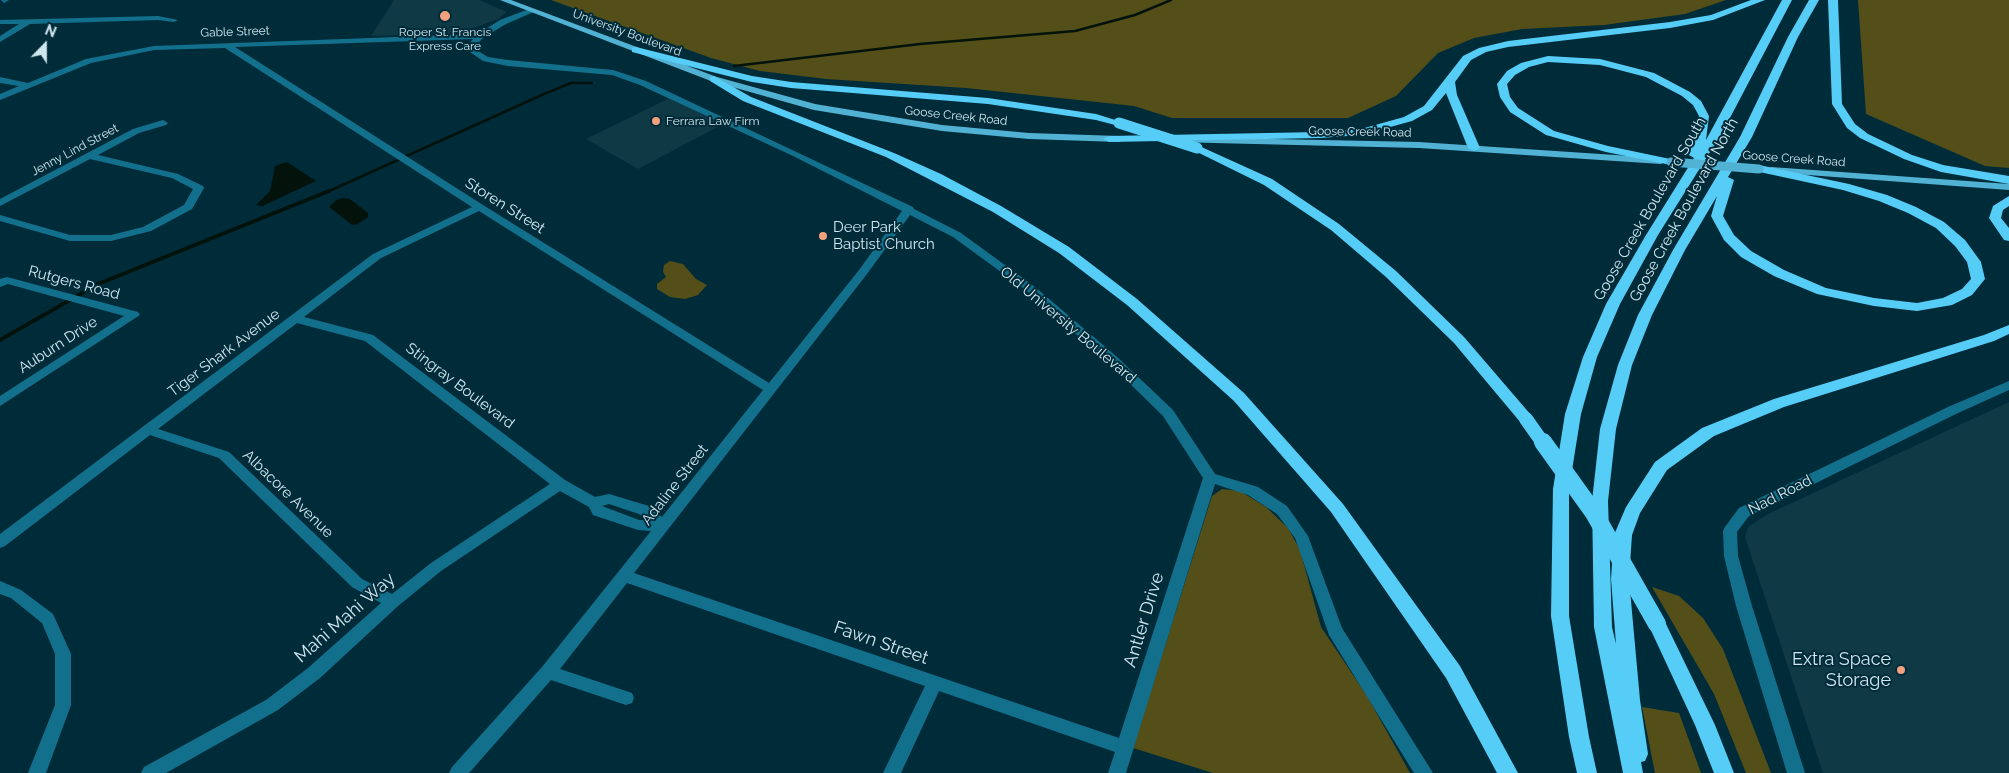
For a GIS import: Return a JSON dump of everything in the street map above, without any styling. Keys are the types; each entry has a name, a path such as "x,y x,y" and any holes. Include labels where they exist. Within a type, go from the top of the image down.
{"highway":[{"path":"1110,139 1320,135 1361,132 1408,119 1428,108 1467,58 1483,50 1508,44 1670,25 1713,16 1760,0"},
{"name":"Goose Creek Boulevard South","path":"1587,773 1578,736 1560,616 1562,489 1573,414 1590,357 1613,304 1716,133 1787,0"},
{"name":"Goose Creek Boulevard North","path":"1633,773 1603,626 1600,501 1608,429 1625,365 1645,315 1679,250 1746,137 1814,0"},
{"path":"1833,0 1837,104 1851,126 1864,136 1908,157 1942,168 2009,180"},
{"path":"636,50 752,79 790,85 988,101 1096,117 1197,148 1268,182 1335,227 1391,274 1459,340 1526,419 1594,513 1656,624 1705,725 1724,773"},
{"path":"1671,162 1599,148 1550,133 1514,110 1505,97 1502,84 1511,73 1525,65 1548,59 1573,60 1616,66 1669,84 1697,103 1704,116 1700,141 1684,185"},
{"path":"714,79 747,98 890,155 937,177 997,209 1064,250 1132,302 1239,397 1336,508 1381,568 1453,672 1508,773"},
{"path":"1450,82 1452,95 1474,148"},
{"path":"1746,137 1724,191 1717,216 1729,237 1754,258 1779,273 1822,291 1874,302 1908,306 1947,302 1967,292 1978,279 1974,262 1960,242 1940,225 1912,210 1883,198 1846,187 1758,169"},
{"path":"2009,200 1997,209 1995,218 2009,238"},
{"path":"1640,773 1630,700 1620,580 1623,535 1632,512 1662,466 1708,432 1779,403 1989,338 2009,329"}],"main road":[{"name":"University Boulevard","path":"504,0 714,79"},
{"name":"Goose Creek Road","path":"714,79 793,102 878,119 942,128 1029,136 1419,145 2009,187"}],"street":[{"path":"480,36 503,22 532,11"},
{"path":"0,22 158,18 174,20"},
{"path":"0,40 27,22"},
{"name":"Gable Street","path":"0,97 89,61 154,48 480,36"},
{"name":"Old University Boulevard","path":"480,36 472,46 474,52 486,59 614,73 643,83 909,209 957,235 1031,289 1112,359 1168,413 1210,478"},
{"name":"Storen Street","path":"226,45 478,208 770,389"},
{"path":"0,80 26,85"},
{"name":"Jenny Lind Street","path":"0,203 136,132 163,123"},
{"path":"0,218 70,238 111,238 147,229 188,207 199,188 175,176 90,156"},
{"name":"Tiger Shark Avenue","path":"0,542 377,256 478,208"},
{"name":"Adaline Street","path":"458,773 548,672 863,272 909,209"},
{"name":"Rutgers Road","path":"3,282 65,296 134,315"},
{"name":"Auburn Drive","path":"0,402 134,315"},
{"name":"Stingray Boulevard","path":"296,319 369,338 560,484 594,503 598,511 638,525 663,526"},
{"name":"Nad Road","path":"1796,773 1744,606 1731,556 1730,531 1744,512 1944,414 2009,385"},
{"name":"Albacore Avenue","path":"148,430 224,455 357,583 393,602"},
{"path":"1210,478 1252,491 1282,510 1301,536 1335,630 1424,773"},
{"name":"Antler Drive","path":"1117,773 1210,478"},
{"name":"Mahi Mahi Way","path":"150,773 272,705 314,673 393,602 436,567 560,484"},
{"name":"Fawn Street","path":"624,576 1125,748"},
{"path":"0,587 16,594 48,619 63,654 63,704 45,758 37,773"},
{"path":"548,672 626,698"},
{"path":"892,773 935,683"}],"shaded area":[{"path":"394,0 479,0 507,12 498,19 463,32 371,36"},
{"path":"551,0 1726,0 1685,14 1604,25 1522,29 1474,38 1438,53 1396,96 1348,118 1172,118 1134,106 966,88 826,79 760,71 711,58"},
{"path":"1858,0 2009,0 2009,168 1985,166 1866,114"},
{"path":"672,97 727,122 638,169 586,139"},
{"path":"287,162 316,181 262,206 256,205 270,191 275,166"},
{"path":"350,199 368,213 368,217 358,224 352,225 329,207 336,200"},
{"path":"670,261 683,264 696,279 707,285 698,295 685,299 670,297 657,289 657,284 666,277 663,272 664,265"},
{"path":"2009,402 2009,773 1823,773 1745,537 1748,527 1766,515"},
{"path":"1222,489 1240,491 1266,507 1288,528 1300,550 1321,627 1367,696 1410,773 1213,773 1133,748 1212,496"},
{"path":"1652,587 1679,596 1703,618 1723,649 1771,773 1746,773 1714,694"},
{"path":"1642,707 1679,713 1701,773 1655,773"}],"waterway":[{"path":"734,66 920,44 1075,31 1135,15 1171,0"},
{"path":"327,192 544,94 571,83 592,83"},
{"path":"0,340 98,284 329,191"}],"place":[{"name":"Roper St. Francis Express Care","path":"445,16"},
{"name":"Ferrara Law Firm","path":"656,121"},
{"name":"Deer Park Baptist Church","path":"823,236"},
{"name":"Extra Space Storage","path":"1901,670"}]}
